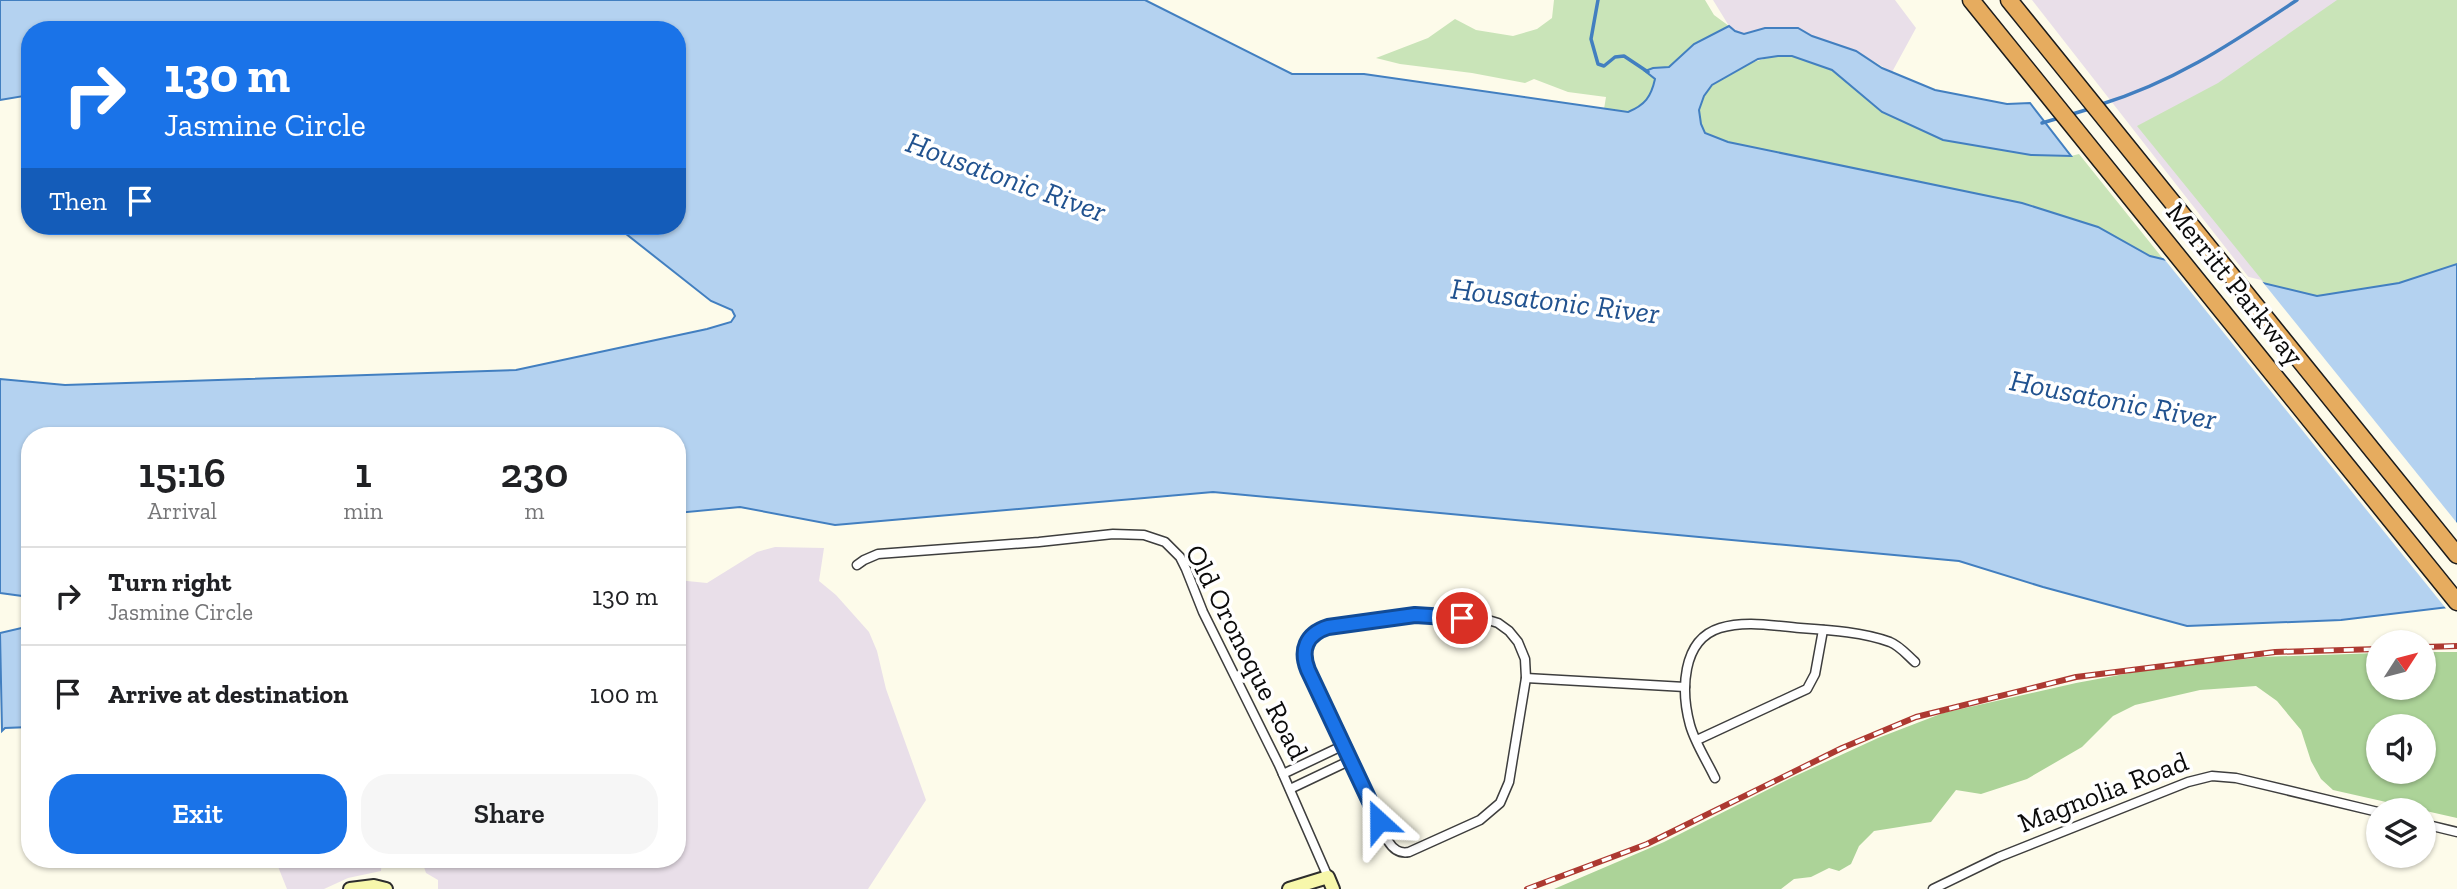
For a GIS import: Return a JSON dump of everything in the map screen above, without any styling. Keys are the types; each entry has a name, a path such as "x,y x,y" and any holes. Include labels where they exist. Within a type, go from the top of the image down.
{"highway":[{"name":"Merritt Parkway","path":"1971,0 2457,602"},
{"name":"Merritt Parkway","path":"2009,0 2457,555"}],"street":[{"name":"Old Oronoque Road","path":"858,565 878,554 999,546 1113,534 1144,535 1165,542 1180,556 1213,634 1283,774 1331,883"},
{"path":"1415,615 1492,620 1504,627 1518,642 1525,659 1525,678 1509,782 1500,803 1480,820 1409,852 1397,850 1388,841 1304,658 1307,641 1323,629 1415,615"},
{"path":"1715,778 1690,725 1685,687 1693,649 1708,633 1733,625 1750,624 1823,630 1889,642 1899,647 1915,662"},
{"path":"1697,740 1807,689 1815,674 1823,630"},
{"path":"1525,678 1685,687"},
{"path":"1283,774 1344,745"},
{"path":"1290,789 1351,760"},
{"name":"Magnolia Road","path":"1933,889 1999,857 2188,782 2212,776 2235,778 2366,810"},
{"path":"2436,827 2457,832"},
{"path":"1289,889 1331,883"},
{"path":"350,889 374,886 386,889"}],"shaded area":[{"path":"1713,0 1895,0 1916,28 1892,72 1856,51 1812,36 1798,28 1765,28 1744,34 1735,31"},
{"path":"2032,0 2457,0 2457,264 2261,293"},
{"path":"775,547 824,548 819,581 836,595 869,632 877,651 886,689 926,800 868,889 438,889 438,880 426,873 424,868 686,868 686,581 707,583 757,552"},
{"path":"279,868 381,868 381,871 348,878 324,889 287,889"}],"green space":[{"path":"1554,0 1705,0 1714,15 1729,26 1694,44 1669,67 1653,68 1649,75 1655,79 1648,99 1638,108 1624,111 1604,109 1606,97 1568,92 1534,79 1525,83 1376,58 1428,38 1455,19 1476,30 1513,36 1537,29 1552,18"},
{"path":"2337,0 2457,0 2457,264 2399,283 2317,296 2266,285 2137,126 2218,83"},
{"path":"1778,56 1792,56 1832,70 1882,112 1943,140 2031,155 2079,154 2164,260 2150,256 2098,227 2022,203 1728,142 1705,133 1700,117 1702,102 1708,90 1733,71"},
{"path":"2436,652 2457,652 2457,818 2436,813 2436,798 2368,798 2333,790 2321,779 2311,761 2301,730 2277,701 2256,686 2200,690 2135,705 2113,716 2082,747 2027,779 1981,794 1956,790 1931,822 1874,831 1859,846 1851,864 1839,871 1829,868 1811,877 1794,879 1781,889 1554,889 1664,842 1878,738 1943,713 2141,671 2262,657 2366,653 2366,700 2436,700"}],"water":[{"name":"Housatonic River","path":"0,0 1145,0 1292,74 1364,74 1628,112 1643,103 1651,91 1655,79 1645,71 1669,67 1694,44 1729,26 1744,34 1765,28 1798,28 1812,36 1856,51 1882,68 1935,90 2007,104 2030,103 2071,156 2031,155 1943,140 1882,112 1832,70 1792,56 1758,59 1712,85 1699,110 1705,133 1728,142 2022,203 2098,227 2150,256 2317,296 2399,283 2457,264 2457,606 2341,620 2187,626 1959,561 1213,492 835,525 740,507 686,512 686,427 21,427 21,596 0,593 0,379 65,385 516,370 707,329 731,322 735,316 732,310 711,301 627,235 686,235 686,21 21,21 21,96 0,100"},
{"path":"21,628 21,727 5,728 2,731 0,633"}],"pier":[{"path":"2161,255 2261,280 2457,523 2457,610 2448,611"}],"waterway":[{"path":"1598,0 1591,39 1598,64 1604,66 1615,57 1624,56 1648,72"},
{"path":"2099,105 2127,96 2178,73 2297,0"},
{"path":"2069,115 2089,109"},
{"path":"2042,123 2059,118"}],"railway":[{"path":"2436,647 2457,646"},
{"path":"1527,889 1647,844 1842,748 1916,717 2076,677 2275,652 2366,649"}],"route":[{"path":"1379,821 1308,670 1304,658 1307,641 1318,631 1328,627 1415,615 1462,618"}]}
